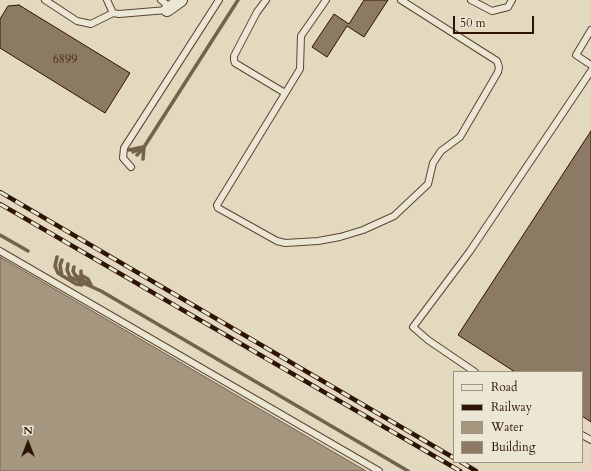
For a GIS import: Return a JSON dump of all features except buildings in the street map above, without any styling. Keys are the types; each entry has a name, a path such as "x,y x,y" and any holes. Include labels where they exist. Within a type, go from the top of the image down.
{"street":[{"path":"166,6 181,0"}],"lane":[{"path":"45,0 77,21 91,24 113,13 119,14 166,6"},
{"path":"107,0 113,13"},
{"path":"131,167 123,158 124,148 219,0"},
{"path":"266,0 234,56 234,60 235,63 285,93"},
{"path":"326,0 301,36 300,69 217,204 218,208 277,241 285,243 318,241 340,237 362,230 394,216 428,184 433,163 441,151 460,137 498,72 499,67 497,61 401,0"},
{"path":"471,0 492,11 508,7 512,0"},
{"path":"591,30 576,55 591,65"},
{"path":"474,371 413,328 470,252 591,71"},
{"path":"0,251 379,471"}],"water":[{"path":"0,257 366,471 0,471"}],"waterway":[{"path":"137,155 144,147 238,0"},
{"path":"129,150 143,147"},
{"path":"143,159 144,147"},
{"path":"133,152 139,149"},
{"path":"0,235 28,251"},
{"path":"57,257 55,266 58,273 76,284 82,285"},
{"path":"62,260 60,265 62,276"},
{"path":"68,264 67,270 70,277 101,291 408,471"},
{"path":"74,267 73,271 75,275 90,285"},
{"path":"81,271 81,275 88,279 91,285"}],"railway":[{"path":"0,192 453,457"},
{"path":"0,204 460,471"},
{"path":"463,463 476,471"}]}
